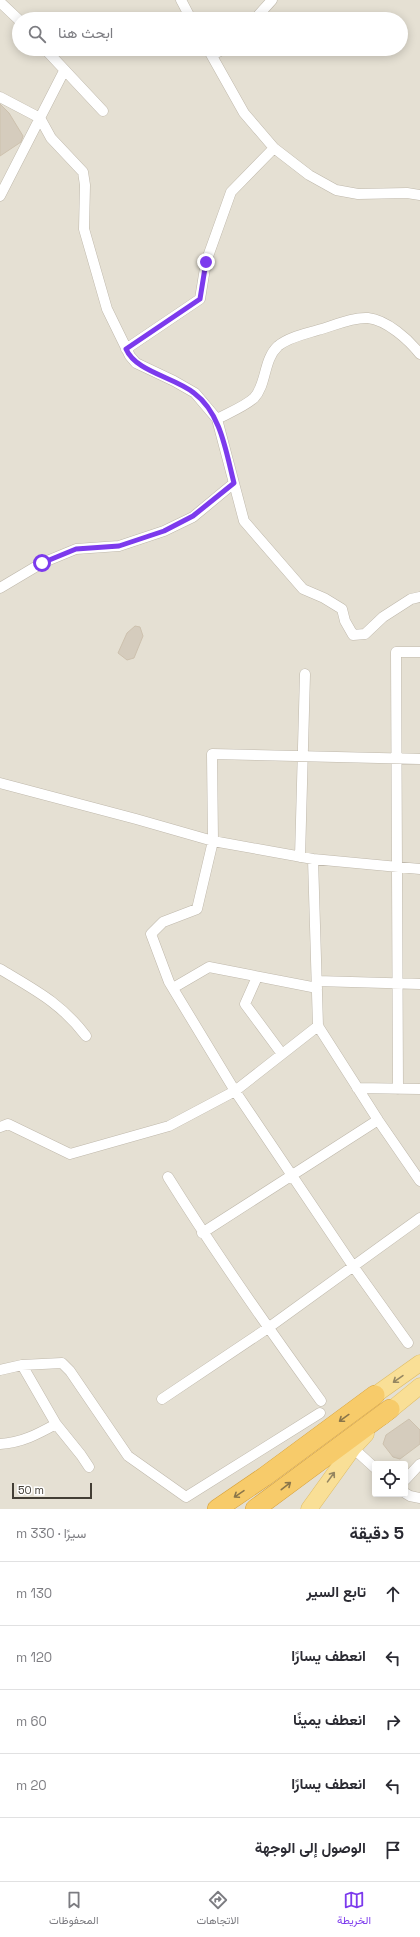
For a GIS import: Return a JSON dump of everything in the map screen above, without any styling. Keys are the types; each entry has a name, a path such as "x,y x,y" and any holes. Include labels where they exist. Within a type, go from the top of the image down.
{"highway":[{"path":"217,1509 264,1477 375,1395"},
{"path":"255,1509 390,1409"}],"main road":[{"path":"375,1395 420,1363"},
{"path":"309,1509 353,1448 390,1409 420,1386"}],"street":[{"path":"181,0 188,12"},
{"path":"261,12 272,0"},
{"path":"0,2 12,13"},
{"path":"51,56 103,111"},
{"path":"212,56 244,113 274,148 309,175 336,190 358,194 407,193 420,195"},
{"path":"0,196 64,71"},
{"path":"0,97 40,118 51,138 83,172 85,185 84,229 107,309 126,349 136,363 195,393 217,419 244,521 303,590 324,598 342,609 345,621 353,635 365,634 383,617 411,599 420,597"},
{"path":"126,349 200,299 206,262 230,192 274,148"},
{"path":"217,419 254,397 263,379 269,356 279,345 295,337 353,320 368,318 383,322 397,332 420,354"},
{"path":"0,588 42,563 76,549 119,546 164,531 193,516 234,483"},
{"path":"398,1089 396,652 420,652"},
{"path":"300,857 305,674"},
{"path":"408,1343 353,1266 235,1091 173,988 150,934 163,922 197,909 213,841 212,754 420,759"},
{"path":"0,783 136,818 213,841 313,859 420,868"},
{"path":"313,859 318,1026 378,1120 420,1181"},
{"path":"0,968 51,1000 72,1018 86,1036"},
{"path":"173,988 209,968 257,977 317,984 420,984"},
{"path":"257,977 245,1004 282,1054"},
{"path":"0,1127 8,1124 70,1154 169,1126 235,1091 318,1026"},
{"path":"357,1088 420,1089"},
{"path":"202,1233 378,1120"},
{"path":"168,1178 202,1233 321,1401"},
{"path":"162,1399 268,1328 420,1218"},
{"path":"0,1370 22,1365 62,1363 70,1371 128,1456 186,1497 320,1413"},
{"path":"22,1365 56,1424 82,1455 89,1467"},
{"path":"0,1444 20,1441 35,1436 56,1424"},
{"path":"353,1448 372,1465"},
{"path":"408,1477 420,1464"},
{"path":"408,1495 420,1498"}],"shaded area":[{"path":"0,0 420,0 420,1509 0,1509"}],"building":[{"path":"0,104 9,113 23,136 21,142 0,156"},
{"path":"135,626 140,627 143,636 134,658 127,660 118,653 127,633"},
{"path":"409,1419 420,1430 420,1444 400,1459 393,1457 383,1444 386,1435"}],"route":[{"path":"42,563 76,549 119,546 164,531 193,516 234,483 217,419 195,393 136,363 126,349 200,299 206,262"}]}
